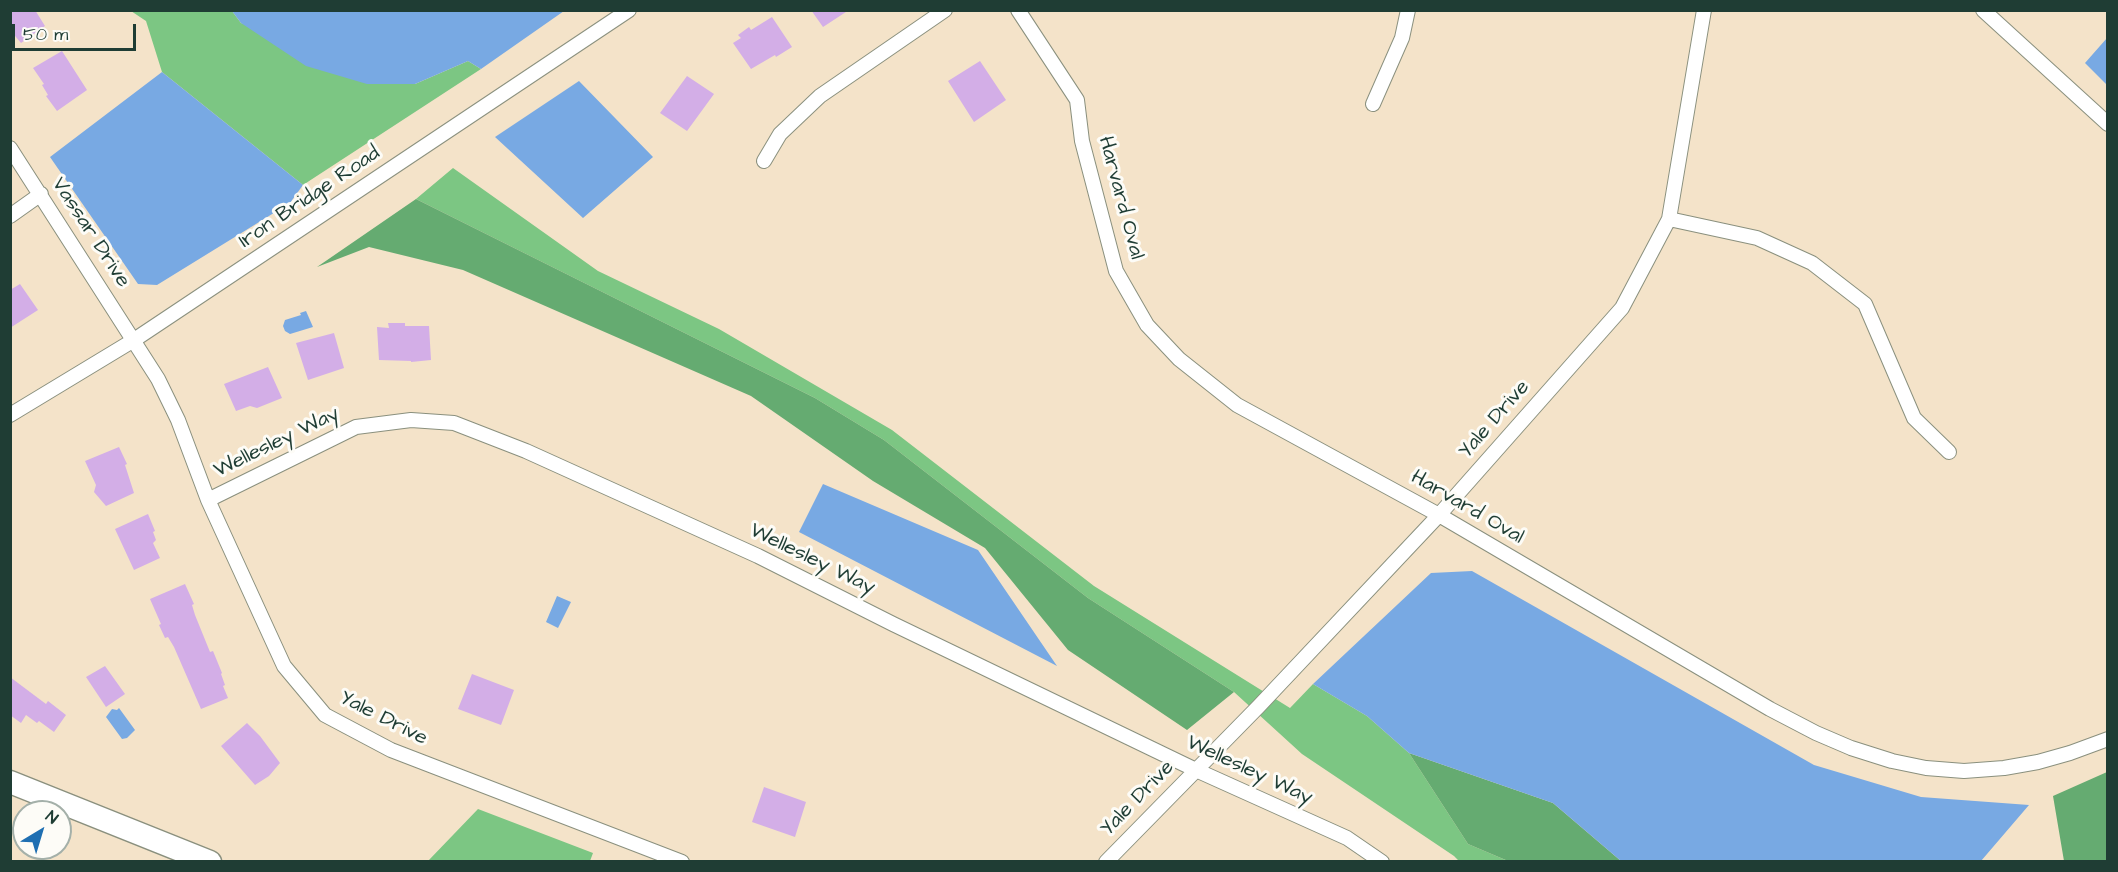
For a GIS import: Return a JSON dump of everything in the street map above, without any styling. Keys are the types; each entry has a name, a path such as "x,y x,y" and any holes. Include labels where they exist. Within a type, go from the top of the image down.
{"main road":[{"path":"10,782 210,861"}],"street":[{"name":"Iron Bridge Road","path":"10,415 134,340 629,10"},
{"path":"764,161 780,134 820,96 945,10"},
{"name":"Harvard Oval","path":"1018,10 1077,100 1082,141 1116,271 1147,325 1179,359 1237,405 1439,515 1770,709 1851,748 1914,766 1964,771 2004,768 2038,762 2108,739"},
{"path":"1373,104 1402,38 1408,10"},
{"name":"Yale Drive","path":"1106,861 1259,706 1439,515 1622,308 1669,219 1704,10"},
{"path":"1983,10 2108,124"},
{"name":"Vassar Drive","path":"10,148 134,340"},
{"path":"10,216 41,194"},
{"path":"1669,219 1757,238 1812,263 1865,304 1914,418 1949,452"},
{"name":"Yale Drive","path":"134,340 158,379 178,420 208,500 284,666 325,715 391,750 682,861"},
{"name":"Wellesley Way","path":"208,500 356,427 411,420 454,423 536,456 758,556 1196,770 1347,838 1382,861"}],"green space":[{"path":"131,11 232,11 241,23 415,84 468,61 481,69 303,185 162,72 146,21"},
{"path":"453,168 598,271 719,329 892,430 1094,586 1290,708 1313,684 1367,716 1409,753 1468,844 1508,861 1459,861 1302,754 1234,692 1088,598 884,440 815,398 416,199"},
{"path":"416,199 815,398 884,440 1088,598 1234,692 1187,730 1068,650 985,548 873,481 751,396 463,270 369,247 317,267"},
{"path":"1409,753 1553,803 1621,861 1508,861 1468,844"},
{"path":"2107,772 2107,861 2064,861 2053,796"},
{"path":"478,809 593,853 590,861 428,861"}],"water":[{"path":"232,11 564,11 481,69 468,61 415,84 367,84 306,66 241,23"},
{"path":"2107,38 2107,85 2085,63"},
{"path":"162,72 303,185 290,203 157,285 138,284 50,157"},
{"path":"579,81 653,157 583,218 495,137"},
{"path":"306,311 313,327 290,334 285,331 283,326 285,320"},
{"path":"823,484 978,550 1057,666 799,532"},
{"path":"1472,571 1814,765 1921,797 2029,805 1981,861 1621,861 1553,803 1409,753 1367,716 1313,684 1431,573"},
{"path":"557,596 571,602 558,628 546,622"},
{"path":"119,708 135,730 127,738 122,739 106,717 112,709"}],"building":[{"path":"10,10 35,10 45,26 21,43 10,30"},
{"path":"811,10 849,10 823,27"},
{"path":"772,17 792,47 751,69 733,43 741,38 738,35 749,27 751,30"},
{"path":"62,51 87,90 57,111 46,96 48,95 42,85 44,84 33,68"},
{"path":"980,61 1006,100 974,122 948,81"},
{"path":"687,76 714,94 687,131 660,113"},
{"path":"20,284 38,310 10,328 10,290"},
{"path":"388,323 429,326 431,360 411,362 379,360 377,327 389,328"},
{"path":"334,333 344,368 308,380 296,343"},
{"path":"268,367 282,398 257,408 250,406 236,411 224,384"},
{"path":"119,447 127,464 125,465 134,493 106,506 94,492 96,485 85,461"},
{"path":"148,514 155,531 153,532 156,540 153,543 160,558 134,570 115,529"},
{"path":"185,584 210,652 213,651 222,673 225,685 223,686 228,698 201,709 174,647 168,637 165,638 150,599"},
{"path":"105,666 125,694 106,707 86,677"},
{"path":"472,674 514,690 501,725 458,709"},
{"path":"10,677 46,704 48,701 66,715 54,732 26,715 21,723 10,715"},
{"path":"247,723 280,763 269,776 255,785 221,746"},
{"path":"764,787 806,802 795,837 752,822"}]}
